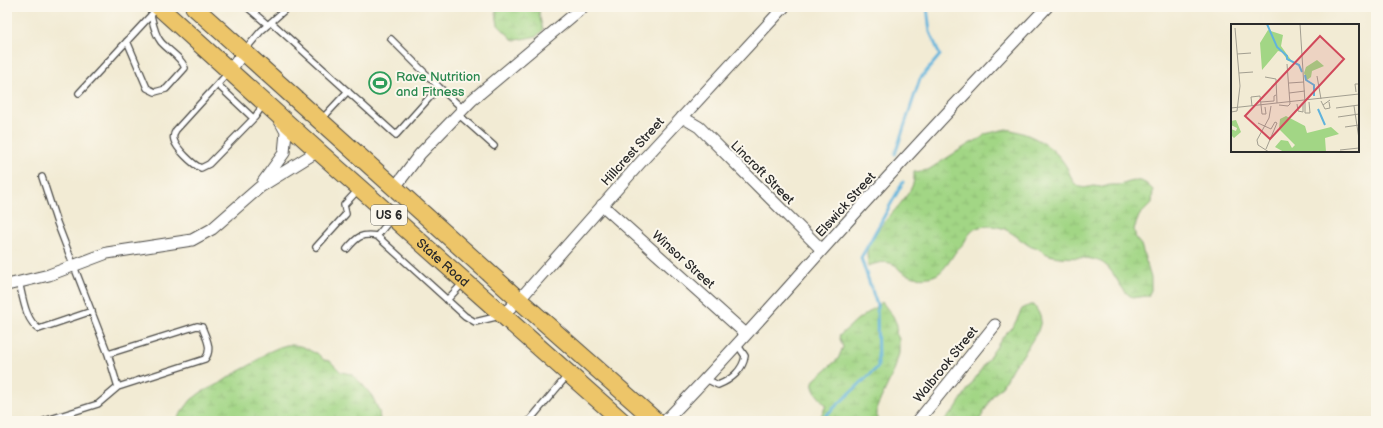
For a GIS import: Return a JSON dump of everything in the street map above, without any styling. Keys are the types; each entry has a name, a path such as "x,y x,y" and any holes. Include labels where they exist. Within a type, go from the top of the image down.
{"main road":[{"name":"State Road","path":"194,7 395,186 519,300 656,421"},
{"name":"State Road","path":"156,10 230,71 621,421"}],"street":[{"path":"395,186 420,154 472,100 583,7"},
{"name":"Hillcrest Street","path":"502,316 519,300 602,205 784,7"},
{"name":"Elswick Street","path":"665,421 706,379 987,70 1047,7"},
{"path":"230,71 244,51"},
{"path":"260,188 284,153 286,132 269,107"},
{"name":"Lincroft Street","path":"682,117 698,127 822,250"},
{"path":"7,285 48,275 107,253 192,240 212,229 260,188 318,151"},
{"name":"Winsor Street","path":"602,205 746,334"},
{"name":"Walbrook Street","path":"918,421 995,325"}],"lane":[{"path":"247,7 269,23 348,91 396,135 439,87"},
{"path":"254,13 259,7"},
{"path":"244,51 260,31 288,7"},
{"path":"79,93 156,10"},
{"path":"127,41 147,88 155,92 166,89 185,68 183,64 160,41 155,30 156,10"},
{"path":"391,39 439,87 494,146"},
{"path":"230,71 191,113 174,134 173,139 195,166 201,168 209,164 254,118 269,107"},
{"path":"218,84 254,118"},
{"path":"321,121 348,91"},
{"path":"42,177 56,220 108,354 118,387"},
{"path":"316,247 346,214 344,205 359,188"},
{"path":"377,236 392,217"},
{"path":"347,249 355,240 366,234 377,236 465,316 475,322 502,316"},
{"path":"447,300 464,281"},
{"path":"19,282 29,319 34,326 39,328 92,312"},
{"path":"44,421 98,404 118,387 205,359 209,354 209,345 202,327 197,326 108,354"},
{"path":"706,379 718,384 727,382 738,372 744,362 745,356 737,344"},
{"path":"529,421 568,374"}],"green space":[{"path":"496,7 540,7 539,14 543,30 537,36 513,40 498,25"},
{"path":"1006,129 1032,137 1048,146 1055,152 1068,169 1073,182 1080,187 1103,187 1141,181 1153,190 1152,203 1139,216 1134,229 1136,239 1141,245 1151,278 1151,290 1148,296 1133,297 1129,295 1106,265 1101,262 1088,258 1053,256 1040,249 1030,246 1006,230 995,226 980,227 973,230 944,269 933,276 920,278 912,276 900,270 892,263 885,262 868,266 867,253 869,244 880,227 909,193 914,180 914,172 928,170 981,138 985,134"},
{"path":"882,302 893,316 897,325 896,333 899,339 899,353 894,371 877,407 877,421 816,421 821,416 826,405 814,390 814,380 838,359 843,347 839,336 859,318"},
{"path":"1030,305 1034,305 1040,315 1041,321 1038,331 1021,358 1014,365 1001,388 993,395 979,421 943,421 954,411 1005,334 1014,325 1022,309"},
{"path":"287,345 300,346 317,353 324,360 330,361 341,372 351,374 372,396 379,411 380,421 175,421 191,400 200,393 254,363 266,353"}],"waterway":[{"path":"895,154 920,79 940,55 930,32 927,7"},
{"path":"820,421 878,367 877,305 861,258 903,182"}],"place":[{"name":"Rave Nutrition and Fitness","path":"380,83"}]}
